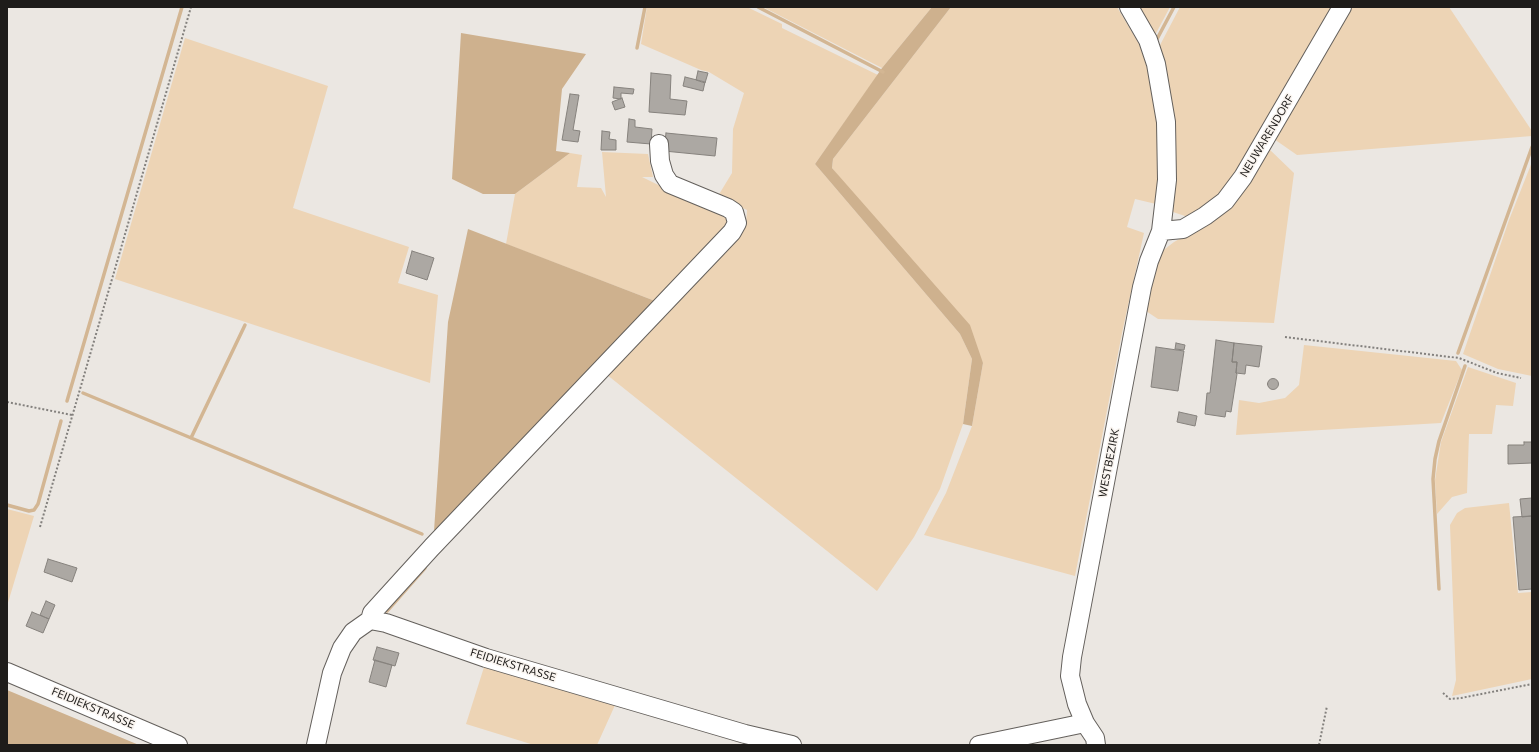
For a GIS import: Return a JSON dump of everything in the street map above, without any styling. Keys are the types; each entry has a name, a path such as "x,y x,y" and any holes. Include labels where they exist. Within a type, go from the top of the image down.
{"street":[{"name":"WESTBEZIRK","path":"1096,745 1095,738 1085,722 1077,704 1070,676 1072,657 1142,287 1149,261 1161,231 1166,180 1166,122 1156,64 1148,40 1129,7"},
{"name":"NEUWARENDORF","path":"1161,231 1183,229 1205,216 1225,201 1243,177 1342,7"},
{"path":"316,745 332,673 342,648 353,632 370,620 372,613 432,547 734,229 737,223 734,212 670,184 664,175 660,161 659,144"},
{"name":"FEIDIEKSTRASSE","path":"370,620 386,623 486,658 745,734 792,745"},
{"name":"FEIDIEKSTRASSE","path":"7,672 178,745"},
{"path":"979,745 1085,722"}],"path":[{"path":"40,527 191,7"},
{"path":"1285,337 1459,358 1496,373 1521,378"},
{"path":"7,402 72,415"},
{"path":"1443,693 1450,699 1461,698 1532,684"},
{"path":"1319,745 1327,706"}],"shaded area":[{"path":"647,7 747,7 782,24 782,28 878,75 815,164 960,334 972,359 963,424 940,489 914,537 877,591 606,374 746,224 747,210 718,196 732,173 733,129 744,93 709,72 641,44"},
{"path":"763,7 932,7 882,68"},
{"path":"932,7 951,7 833,159 832,168 970,325 983,363 972,426 963,424 972,359 960,334 815,164 882,68"},
{"path":"951,7 1117,7 1139,44 1152,81 1158,122 1160,180 1156,204 1135,199 1127,227 1144,233 1122,333 1075,576 924,535 946,493 972,426 983,363 832,168 833,159"},
{"path":"1138,7 1170,7 1154,37 1149,23"},
{"path":"1180,7 1334,7 1240,170 1222,193 1188,217 1173,212 1175,179 1175,120 1167,75 1159,47"},
{"path":"1349,7 1449,7 1532,131 1532,136 1297,155 1274,139"},
{"path":"461,33 586,54 562,89 556,151 570,153 515,194 483,194 452,179"},
{"path":"185,38 328,86 293,208 409,247 398,283 438,295 430,383 115,279"},
{"path":"1268,148 1294,173 1274,323 1158,319 1146,311 1156,263 1161,252 1174,242 1210,222"},
{"path":"602,152 648,154 653,177 642,177 728,219 729,222 655,301 506,244 515,194 570,153 582,155 577,187 601,188 606,197"},
{"path":"1532,162 1532,376 1498,369 1463,354 1509,220"},
{"path":"468,229 655,301 434,531 448,322"},
{"path":"1304,345 1456,361 1462,370 1441,423 1236,435 1239,400 1259,403 1285,398 1299,385"},
{"path":"1468,367 1516,383 1513,406 1496,405 1492,434 1469,434 1467,493 1452,497 1437,514 1435,480 1441,442"},
{"path":"1509,503 1518,593 1532,592 1532,679 1452,696 1456,680 1450,525 1457,513 1465,508"},
{"path":"7,509 34,516 7,606"},
{"path":"485,664 616,703 597,745 534,745 466,724"},
{"path":"7,690 139,745 7,745"}],"building":[{"path":"698,71 708,73 705,83 696,80"},
{"path":"651,73 671,75 670,99 687,101 685,115 649,112"},
{"path":"685,77 705,82 703,91 683,86"},
{"path":"614,87 634,89 633,94 621,93 621,99 613,98"},
{"path":"570,94 579,95 573,130 580,131 578,142 562,140"},
{"path":"622,98 625,107 615,110 612,102"},
{"path":"629,119 635,120 635,127 652,129 651,144 627,142"},
{"path":"602,131 610,132 609,139 616,140 616,150 601,150"},
{"path":"666,133 717,138 715,156 664,151"},
{"path":"412,251 434,258 427,280 406,273"},
{"path":"1216,340 1234,343 1232,362 1237,362 1237,374 1231,412 1226,411 1225,417 1205,414 1207,393 1210,393"},
{"path":"1176,343 1185,345 1184,350 1175,349"},
{"path":"1234,343 1262,346 1259,367 1246,365 1245,374 1236,373 1237,362 1232,362"},
{"path":"1156,347 1184,351 1178,391 1151,387"},
{"path":"1271,379 1275,379 1277,380 1277,388 1271,389 1268,386 1268,382"},
{"path":"1179,412 1197,416 1195,426 1177,422"},
{"path":"1524,442 1532,442 1532,463 1508,464 1508,445 1524,445"},
{"path":"1532,498 1532,516 1522,517 1520,499"},
{"path":"1532,516 1532,589 1519,590 1513,517"},
{"path":"48,559 77,568 72,582 44,572"},
{"path":"46,601 55,605 49,619 40,615"},
{"path":"32,612 49,619 43,633 26,626"},
{"path":"377,647 399,653 395,666 373,660"},
{"path":"375,660 392,665 386,687 369,682"}],"waterway":[{"path":"67,401 182,7"},
{"path":"637,48 645,7"},
{"path":"758,7 883,72"},
{"path":"1157,39 1174,7"},
{"path":"1458,353 1532,147"},
{"path":"191,438 245,325"},
{"path":"1439,589 1433,479 1435,459 1439,441 1465,366"},
{"path":"83,393 422,534"},
{"path":"7,505 29,511 34,510 38,504 61,421"},
{"path":"387,611 425,568"}]}
